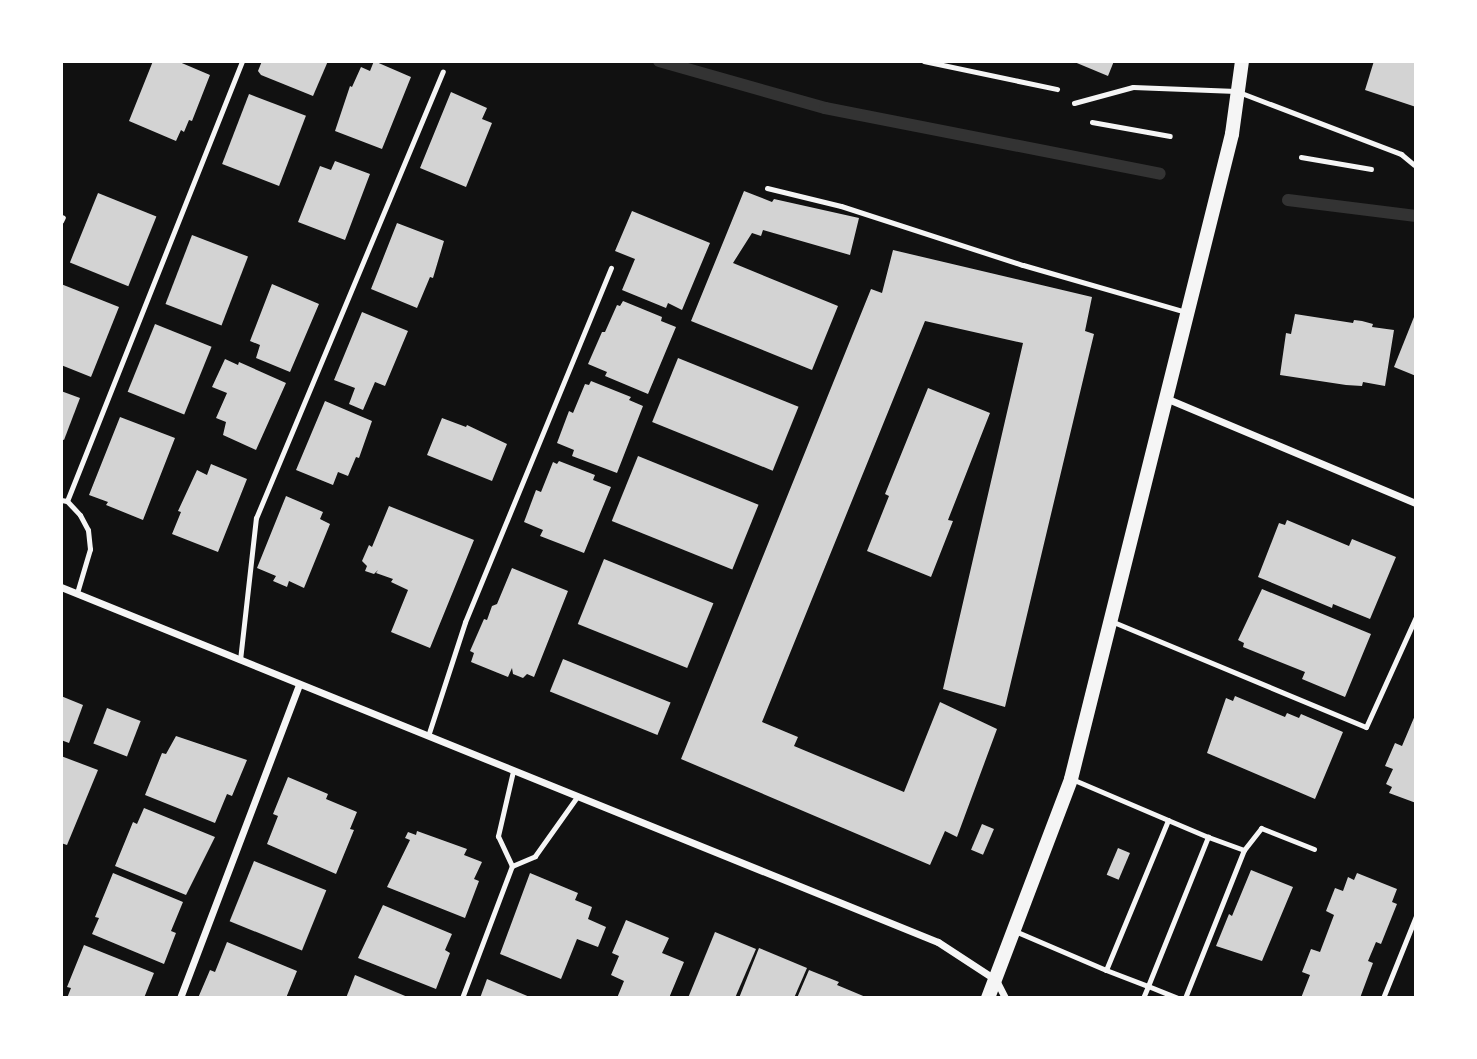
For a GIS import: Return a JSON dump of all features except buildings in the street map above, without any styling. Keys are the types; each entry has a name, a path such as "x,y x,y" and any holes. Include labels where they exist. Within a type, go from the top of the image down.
{"main road":[{"path":"988,998 1071,779 1232,134 1242,61"}],"street":[{"path":"1168,399 1416,503"},
{"path":"61,587 938,942 996,980 1005,998"},
{"path":"180,998 299,685"}],"lane":[{"path":"77,593 90,550 89,530 64,500 242,61"},
{"path":"240,660 256,518 443,72"},
{"path":"1074,103 1133,87 1236,91 1401,155 1414,165"},
{"path":"767,187 841,206 1023,265 1189,313"},
{"path":"428,736 465,622 611,268"},
{"path":"1111,621 1366,727 1416,617"},
{"path":"512,866 498,836 513,771"},
{"path":"1071,779 1244,850"},
{"path":"462,998 512,866 535,856 577,797"},
{"path":"1106,970 1168,820"},
{"path":"1185,998 1244,850 1261,828 1314,849"},
{"path":"1143,998 1208,837"},
{"path":"1383,998 1416,916"},
{"path":"1015,930 1177,998"}],"path":[{"path":"924,61 1056,89 1067,94 1084,121 1170,136"},
{"path":"1301,157 1389,172 1414,165"}],"waterway":[{"path":"659,61 825,108 1160,174"},
{"path":"1288,200 1416,216"}]}
